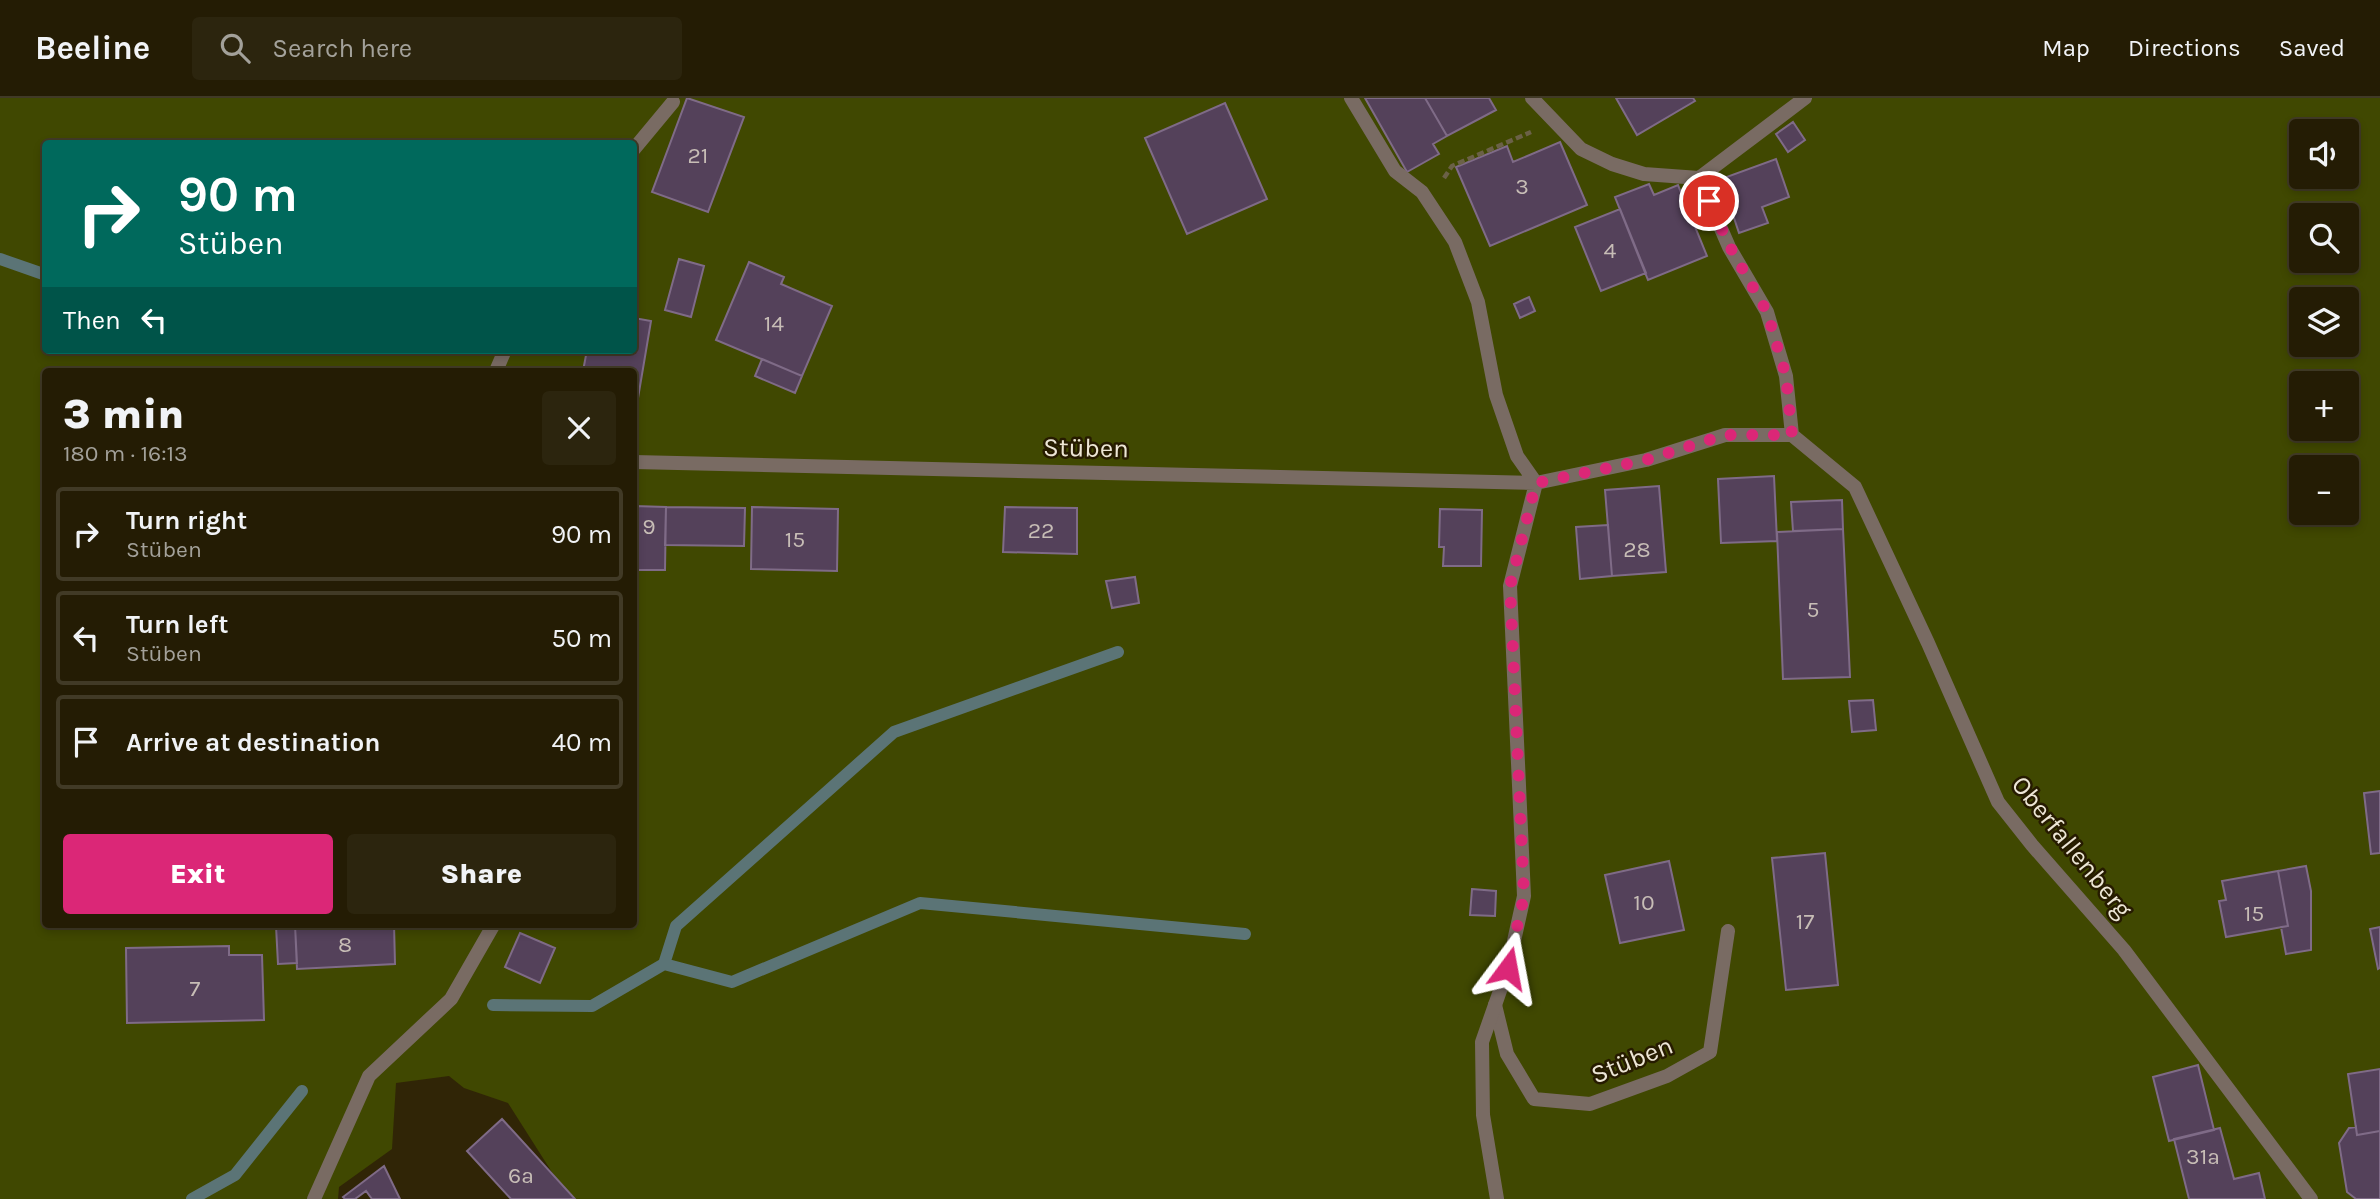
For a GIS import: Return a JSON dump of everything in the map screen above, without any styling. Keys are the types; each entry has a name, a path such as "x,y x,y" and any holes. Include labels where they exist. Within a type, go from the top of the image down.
{"street":[{"path":"1351,98 1395,171 1422,192 1455,242 1478,302 1496,395 1517,456 1536,483 1510,586 1524,896 1508,968 1482,1042 1483,1115 1497,1199"},
{"path":"1532,98 1581,149 1612,164 1644,174 1699,178 1805,98"},
{"path":"637,145 673,102"},
{"path":"1699,178 1730,247 1767,312 1786,376 1792,435"},
{"name":"Stüben","path":"637,462 1536,483 1646,460 1725,435 1792,435"},
{"name":"Oberfallenberg","path":"1792,435 1855,487 1928,642 1998,802 2124,950 2311,1199"},
{"path":"314,1199 369,1076 451,999 492,928"},
{"name":"Stüben","path":"1495,1005 1507,1054 1534,1099 1590,1104 1667,1076 1710,1052 1728,931"}],"path":[{"path":"1429,202 1452,166 1554,122"}],"green space":[{"path":"0,98 2380,98 2380,1199 569,1199 508,1103 464,1088 449,1076 396,1083 392,1149 339,1187 338,1199 0,1199"}],"building":[{"path":"687,98 744,117 708,212 652,192"},
{"path":"1365,98 1425,98 1447,136 1433,144 1439,154 1407,172"},
{"path":"1425,98 1489,98 1496,110 1447,136"},
{"path":"1616,98 1693,98 1695,101 1637,135"},
{"path":"1225,103 1267,199 1187,234 1145,138"},
{"path":"1793,122 1805,140 1788,152 1776,134"},
{"path":"1560,142 1587,205 1490,246 1456,167 1507,146 1513,162"},
{"path":"1776,159 1789,197 1762,207 1768,223 1739,233 1721,179"},
{"path":"1649,184 1654,195 1678,185 1707,256 1648,280 1615,197"},
{"path":"1620,209 1646,273 1601,291 1575,227"},
{"path":"679,259 704,266 691,317 665,310"},
{"path":"749,262 784,277 781,284 832,306 802,376 716,340"},
{"path":"1529,297 1535,311 1520,318 1514,304"},
{"path":"637,319 651,321 637,404 637,368 584,368 586,354 637,354"},
{"path":"762,359 802,376 795,393 755,376"},
{"path":"1774,476 1777,541 1721,543 1718,479"},
{"path":"1659,486 1666,572 1612,576 1605,490"},
{"path":"1842,500 1843,529 1793,531 1791,502"},
{"path":"637,506 666,507 665,570 637,570"},
{"path":"666,507 745,508 744,546 665,545"},
{"path":"752,507 838,509 837,571 751,569"},
{"path":"1005,507 1077,508 1077,554 1003,552"},
{"path":"1440,509 1482,510 1481,566 1443,566 1444,547 1439,547"},
{"path":"1608,525 1612,576 1580,579 1576,527"},
{"path":"1843,529 1850,677 1783,679 1777,532"},
{"path":"1135,577 1139,603 1112,608 1106,581"},
{"path":"1873,700 1876,730 1852,732 1849,701"},
{"path":"2380,791 2380,853 2371,854 2364,793"},
{"path":"1825,853 1838,985 1786,990 1772,858"},
{"path":"1669,861 1684,930 1620,943 1605,875"},
{"path":"2306,866 2311,891 2311,950 2286,954 2281,927 2288,926 2278,871"},
{"path":"2278,871 2288,926 2226,937 2219,901 2226,900 2222,881"},
{"path":"1472,889 1496,891 1495,916 1470,915"},
{"path":"2380,927 2380,968 2378,969 2370,929"},
{"path":"276,928 295,928 297,963 278,964"},
{"path":"295,928 394,928 395,964 297,969"},
{"path":"520,933 555,948 540,983 505,967"},
{"path":"229,946 229,955 262,955 264,1020 127,1023 126,948"},
{"path":"2198,1065 2214,1130 2169,1141 2153,1077"},
{"path":"2380,1069 2380,1131 2357,1135 2348,1074"},
{"path":"502,1119 575,1199 511,1199 467,1151"},
{"path":"2356,1127 2357,1135 2380,1131 2380,1199 2356,1199 2347,1192 2339,1143 2349,1128"},
{"path":"2220,1128 2234,1179 2259,1173 2265,1199 2189,1199 2174,1139"},
{"path":"384,1166 400,1199 372,1199 366,1191 355,1199 343,1197"}],"waterway":[{"path":"0,259 42,274"},
{"path":"493,1005 592,1006 664,964 676,926 894,732 1118,652"},
{"path":"664,964 732,982 920,903 1245,934"},
{"path":"192,1199 235,1175 302,1091"}],"route":[{"path":"1508,968 1524,896 1510,586 1536,483 1646,460 1725,435 1792,435 1786,376 1767,312 1730,247 1709,201"}]}
